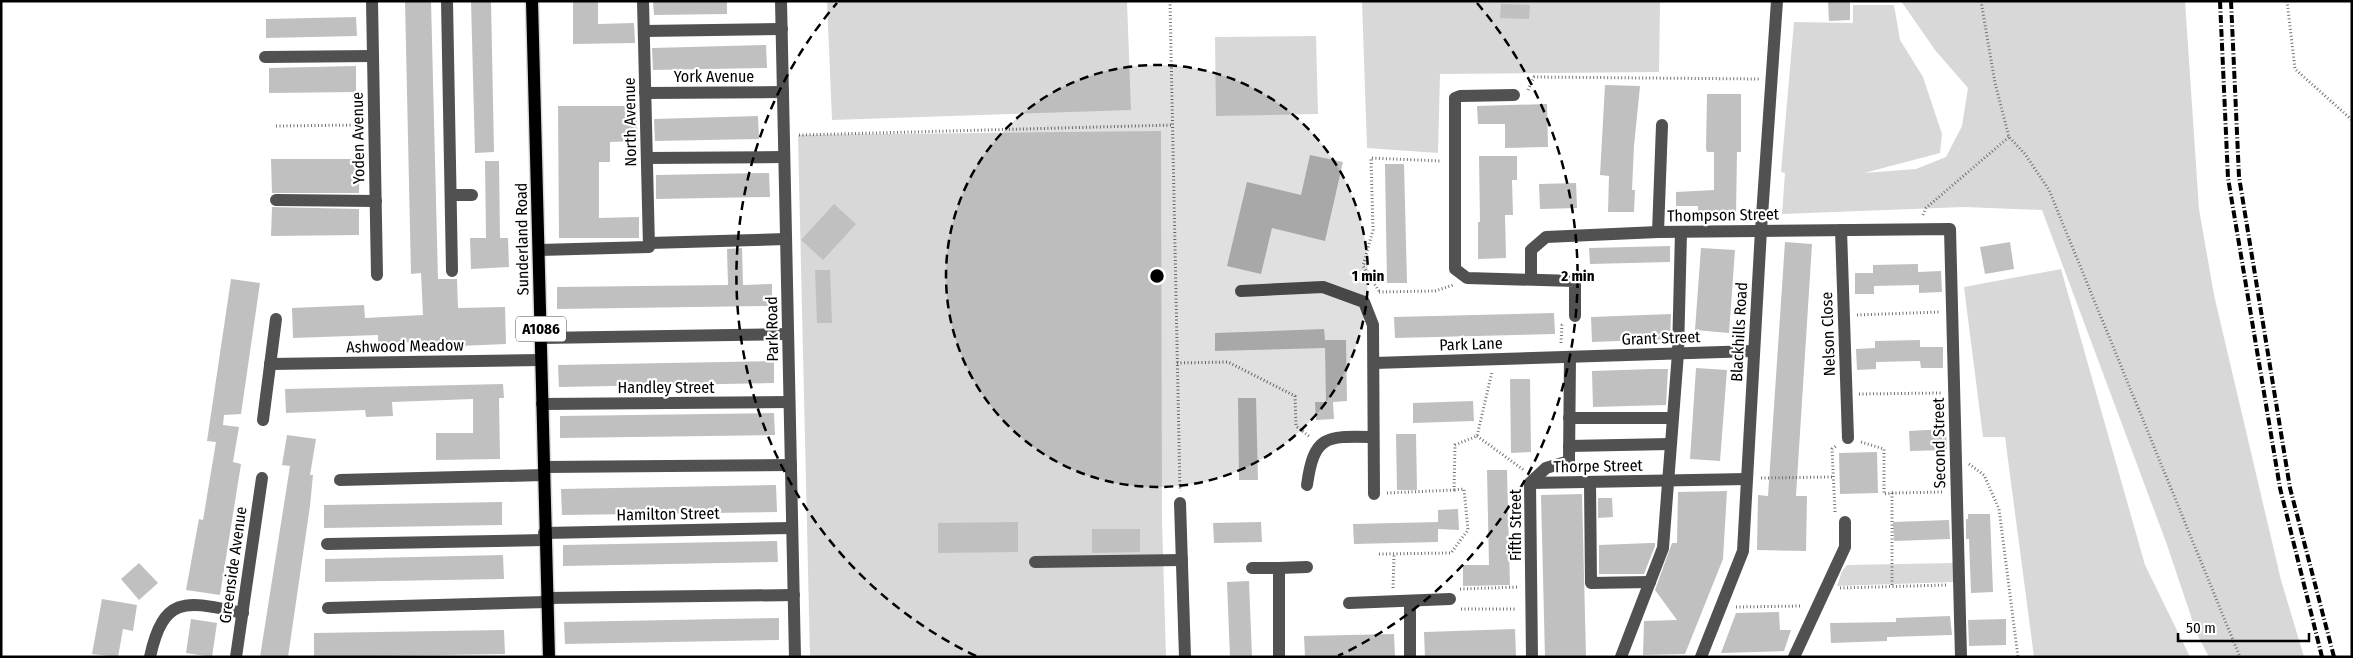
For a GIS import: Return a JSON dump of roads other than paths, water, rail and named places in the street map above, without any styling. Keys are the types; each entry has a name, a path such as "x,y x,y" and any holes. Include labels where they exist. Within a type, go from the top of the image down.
{"main road":[{"name":"Sunderland Road","path":"532,1 544,537 549,657"}],"street":[{"name":"Yoden Avenue","path":"372,1 377,275"},
{"path":"447,1 452,270"},
{"name":"North Avenue","path":"643,1 649,243"},
{"name":"Park Road","path":"781,1 795,657"},
{"name":"Blackhills Road","path":"1701,657 1743,551 1761,230 1777,1"},
{"path":"644,31 782,29"},
{"path":"265,57 373,56"},
{"name":"York Avenue","path":"645,93 783,92"},
{"path":"1514,95 1460,96 1454,98 1455,269 1467,278 1531,278 1575,281 1575,316"},
{"path":"1658,232 1662,125"},
{"path":"647,158 784,156"},
{"path":"451,195 472,195"},
{"path":"276,200 376,201"},
{"name":"Thompson Street","path":"1531,278 1531,250 1546,237 1658,232 1950,229"},
{"name":"Second Street","path":"1950,229 1961,657"},
{"name":"Nelson Close","path":"1841,230 1848,438"},
{"path":"1621,657 1663,548 1678,353 1681,232"},
{"path":"539,250 649,247 649,243 786,239"},
{"path":"1241,292 1324,287 1364,302 1373,325 1372,437 1374,494"},
{"path":"263,420 276,319"},
{"path":"541,338 788,334"},
{"name":"Grant Street","path":"1565,357 1754,350"},
{"name":"Park Lane","path":"1374,363 1565,357"},
{"name":"Fifth Street","path":"1532,657 1533,481 1546,468 1569,461 1569,418 1565,357"},
{"name":"Ashwood Meadow","path":"270,364 540,360"},
{"name":"Handley Street","path":"542,404 790,402"},
{"path":"1569,418 1672,418"},
{"path":"1307,485 1310,461 1314,452 1321,444 1330,439 1342,437 1372,437"},
{"path":"1569,446 1670,444"},
{"path":"340,480 544,471 791,465"},
{"name":"Greenside Avenue","path":"236,657 262,478"},
{"name":"Thorpe Street","path":"1533,481 1590,482 1747,479"},
{"path":"1590,482 1591,583 1650,582"},
{"path":"1180,503 1185,657"},
{"path":"1794,657 1845,547 1845,522"},
{"name":"Hamilton Street","path":"328,544 792,528"},
{"path":"1035,562 1182,560"},
{"path":"1252,568 1307,567"},
{"path":"1279,568 1279,657"},
{"path":"328,608 548,600 794,595"},
{"path":"1410,601 1410,657"},
{"path":"1349,603 1454,601"},
{"path":"150,657 158,629 170,610 195,603 243,613"}],"railway":[{"path":"2220,1 2228,178 2280,488 2322,657"},
{"path":"2231,1 2239,177 2290,488 2334,657"}]}
